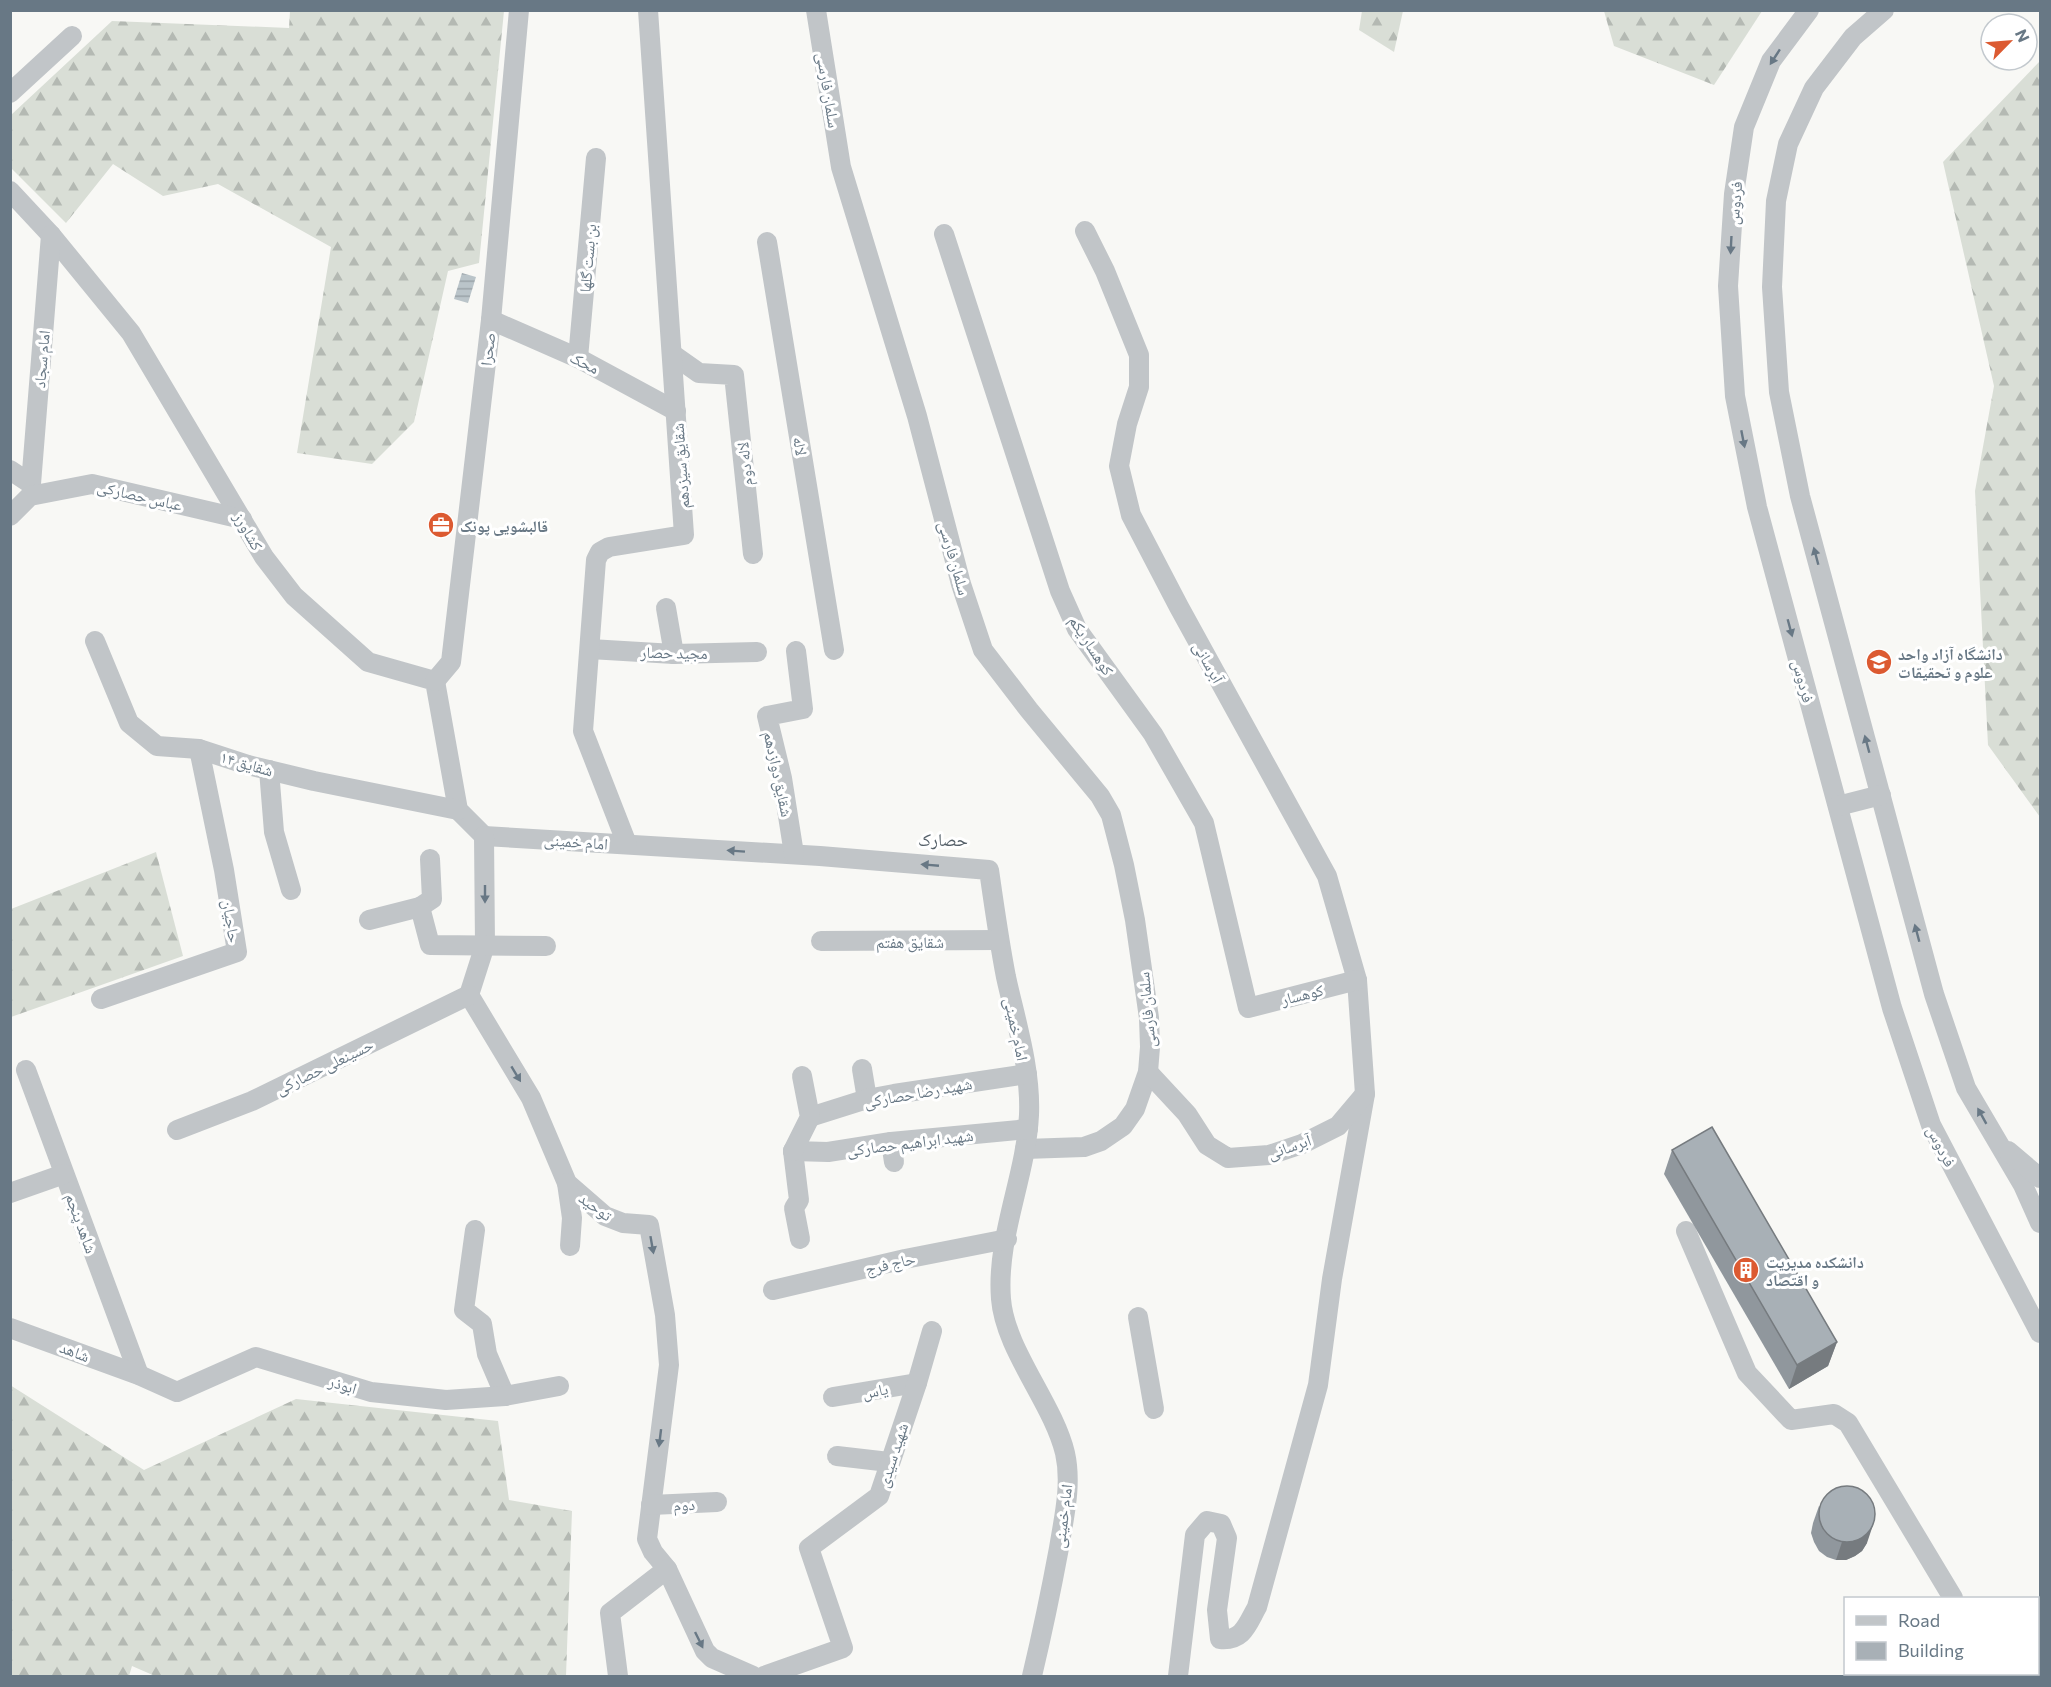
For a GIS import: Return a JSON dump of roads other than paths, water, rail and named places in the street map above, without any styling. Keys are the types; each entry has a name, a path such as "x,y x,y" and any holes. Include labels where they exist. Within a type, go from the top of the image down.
{"street":[{"name":"صحرا","path":"435,681 451,662 490,320 519,10"},
{"name":"شقایق سیزدهم","path":"627,844 583,731 596,560 600,552 609,547 684,535 648,10"},
{"name":"سلمان فارسی","path":"816,10 842,167 917,416 961,584 983,650 1100,796 1111,814 1135,920 1148,1007 1150,1047 1148,1072"},
{"name":"فردوس","path":"1809,10 1771,61 1744,127 1734,194 1728,286 1735,396 1757,507 1892,1008 1931,1125 2040,1333"},
{"path":"1884,10 1853,37 1814,88 1788,144 1776,201 1772,287 1779,392 1800,496 1938,1004 1966,1088 2022,1185 2040,1222"},
{"path":"10,93 72,36"},
{"name":"بن بست گلها","path":"578,357 596,158"},
{"name":"کشاورز","path":"10,191 51,235 131,333 264,556 294,596 368,662 435,681"},
{"name":"آبرسانی","path":"1085,231 1105,271 1139,355 1139,387 1127,424 1119,466 1131,515 1179,608 1328,876 1357,980 1365,1094 1332,1279 1318,1385 1257,1607 1243,1632 1231,1640 1220,1639 1217,1610 1227,1538 1221,1524 1206,1521 1195,1535 1178,1677"},
{"name":"کوهسار یکم","path":"944,234 1060,591 1077,629 1153,734 1204,823 1248,1008"},
{"name":"امام سجاد","path":"10,470 31,484 51,235"},
{"name":"لاله","path":"767,242 834,650"},
{"name":"محک","path":"490,320 578,357 676,411"},
{"name":"لاله دوم","path":"672,354 699,373 734,375 753,554"},
{"name":"عباس حصارکی","path":"10,516 30,495 92,484 242,519"},
{"path":"666,608 674,654"},
{"name":"شقایق ۱۴","path":"95,641 129,723 157,746 199,749 269,770 458,810"},
{"name":"مجید حصار","path":"590,649 674,654 757,652"},
{"name":"شقایق دوازدهم","path":"794,854 782,778 767,716 803,710 796,651"},
{"path":"435,681 458,810 484,836 485,945 469,995"},
{"name":"حاجیان","path":"101,999 237,952 224,870 199,749"},
{"path":"269,770 274,832 291,890"},
{"path":"1838,806 1881,795"},
{"name":"امام خمینی","path":"484,836 794,854 988,870 998,940 1027,1074 1029,1113 1025,1149 1001,1270 1001,1300 1006,1326 1053,1422 1065,1452 1067,1477 1066,1508 1032,1677"},
{"path":"369,920 420,907 432,899 430,859"},
{"path":"420,907 430,945 546,946"},
{"name":"شقایق هفتم","path":"821,941 998,940"},
{"name":"کوهسار","path":"1248,1008 1357,980"},
{"name":"حسینعلی حصارکی","path":"177,1130 252,1101 469,995"},
{"name":"توحید","path":"469,995 531,1098 567,1183 605,1216 623,1223 649,1225 665,1314 669,1365 647,1539 653,1552 668,1569 705,1651 712,1658 753,1677"},
{"path":"862,1069 867,1099"},
{"name":"شاهد پنجم","path":"26,1070 139,1376"},
{"name":"آبرسانی","path":"1148,1072 1187,1114 1207,1145 1228,1158 1269,1155 1302,1144 1338,1126 1365,1094"},
{"path":"1025,1149 1084,1147 1101,1141 1123,1126 1136,1109 1148,1072"},
{"name":"شهید رضا حصارکی","path":"810,1117 867,1099 1027,1074"},
{"path":"800,1239 794,1208 799,1200 793,1151 810,1117 801,1076"},
{"name":"شهید ابراهیم حصارکی","path":"793,1151 828,1152 891,1142 1028,1129"},
{"path":"1996,1140 2040,1178"},
{"path":"891,1142 894,1162"},
{"path":"10,1193 64,1174"},
{"path":"567,1183 572,1218 570,1245"},
{"path":"475,1230 464,1310 482,1324 487,1354 505,1395"},
{"path":"1686,1231 1747,1373 1791,1420 1834,1414 1848,1423 1952,1597"},
{"name":"حاج فرج","path":"773,1290 905,1259 1007,1239"},
{"path":"1138,1317 1154,1410"},
{"name":"شاهد","path":"10,1328 139,1376"},
{"name":"شهید سیدی","path":"764,1677 843,1648 809,1548 879,1496 932,1331"},
{"name":"ابوذر","path":"139,1376 177,1392 256,1357 371,1392 446,1400 505,1395 559,1386"},
{"name":"یاس","path":"833,1397 916,1383"},
{"path":"837,1456 890,1462"},
{"name":"دوم","path":"651,1505 717,1502"},
{"path":"618,1677 610,1613 668,1569"}],"place":[{"name":"قالبشویی پونک","path":"441,525"},
{"name":"دانشگاه آزاد واحد علوم و تحقیقات","path":"1879,662"},
{"name":"دانشکده مدیریت و اقتصاد","path":"1746,1270"}],"district":[{"name":"حصارک","path":"943,839"}]}
